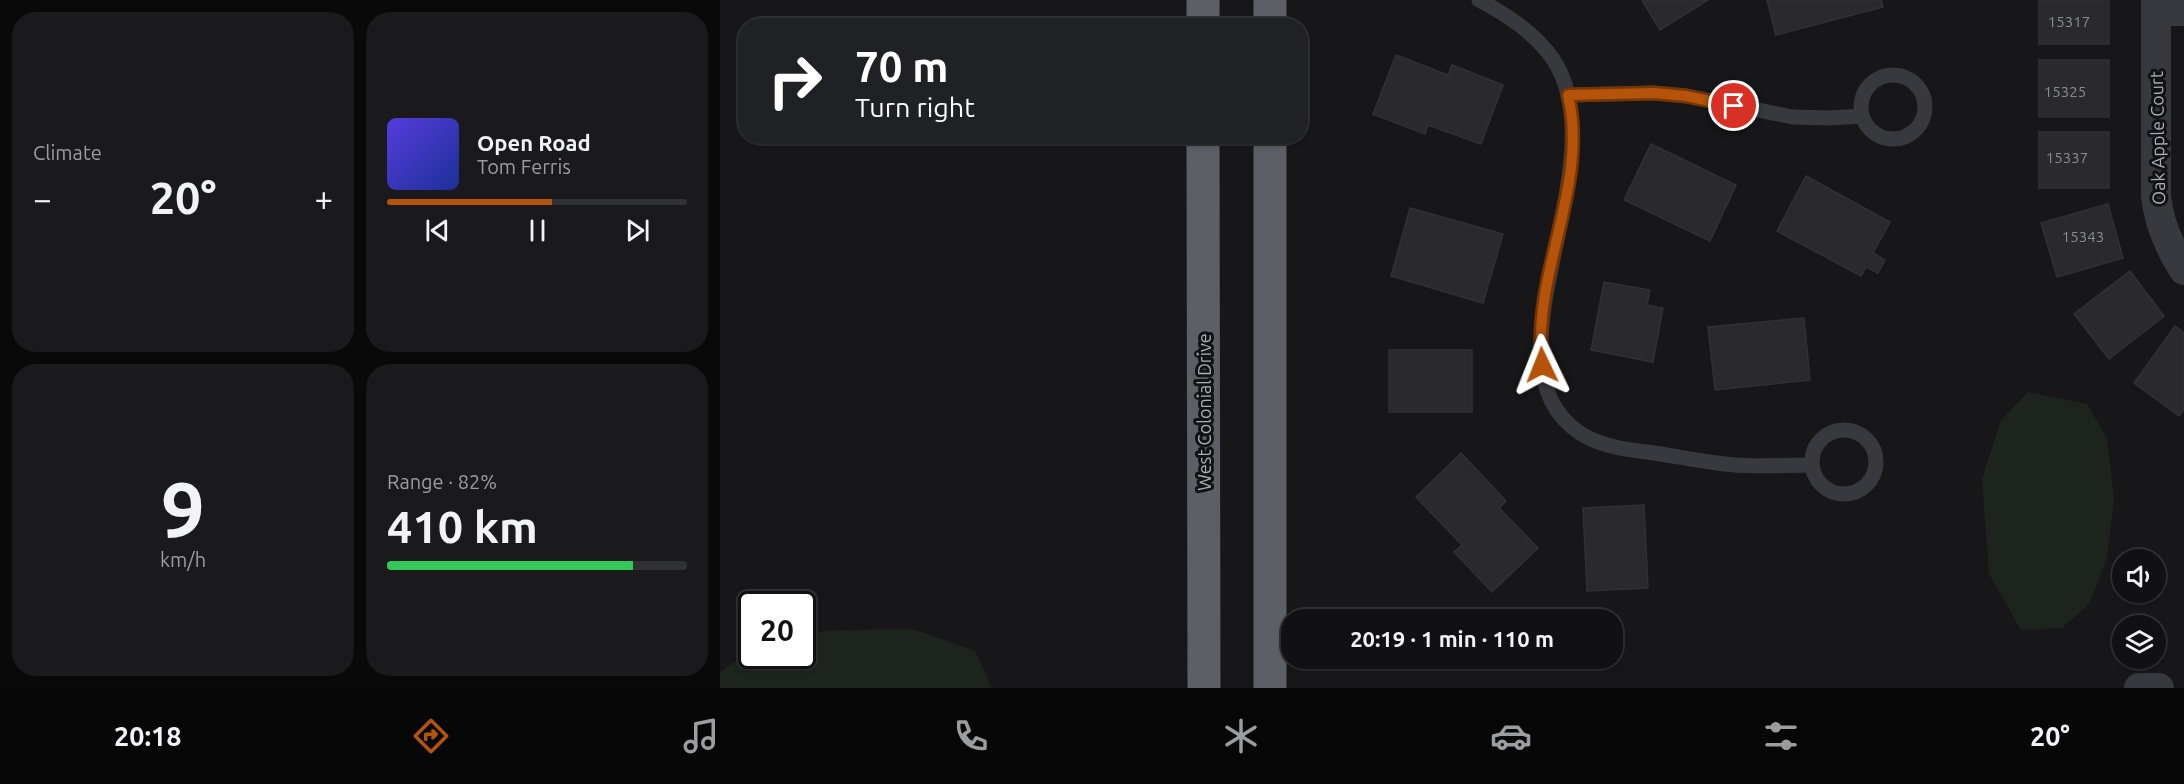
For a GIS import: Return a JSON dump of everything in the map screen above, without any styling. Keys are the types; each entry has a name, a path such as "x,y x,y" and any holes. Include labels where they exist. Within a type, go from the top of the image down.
{"highway":[{"path":"1203,0 1203,18"},
{"path":"1270,0 1270,18"},
{"name":"West Colonial Drive","path":"1203,144 1204,688"},
{"path":"1270,144 1270,688"}],"street":[{"name":"Oak Apple Court","path":"2166,8 2156,196 2158,218 2172,253 2184,270"},
{"path":"2139,688 2159,688"}],"lane":[{"path":"1479,0 1515,22 1534,37 1552,59 1565,83 1572,114 1573,144 1570,179 1547,289 1541,332 1546,389 1552,405 1567,423 1582,435 1600,443 1637,451 1736,465 1812,465"},
{"path":"1891,74 1905,77 1917,85 1924,98 1925,112 1919,126 1909,136 1895,140 1881,137 1869,129 1862,116 1861,102 1866,88 1877,79 1891,74"},
{"path":"1568,95 1654,93 1686,96 1793,117 1862,116"},
{"path":"1848,430 1862,434 1872,444 1876,458 1875,473 1867,485 1855,493 1840,494 1827,489 1817,479 1812,465 1814,451 1821,439 1834,431 1848,430"}],"shaded area":[{"path":"2028,392 2087,404 2107,438 2114,499 2107,558 2089,604 2062,628 2021,630 1989,574 1982,479 2001,420"},
{"path":"913,629 975,651 992,688 720,688 720,672 738,660 738,669 816,669 816,632"}],"building":[{"path":"1642,0 1708,0 1660,30"},
{"path":"1767,0 1881,0 1883,7 1776,35"},
{"path":"2039,0 2109,0 2109,44 2039,44"},
{"path":"1396,55 1448,75 1452,65 1503,85 1481,144 1428,125 1425,134 1373,114"},
{"path":"2039,60 2109,60 2109,117 2039,117"},
{"path":"2039,132 2109,132 2109,188 2039,188"},
{"path":"1651,144 1736,185 1710,241 1624,200"},
{"path":"1806,176 1890,222 1873,253 1885,260 1878,273 1866,267 1861,276 1777,231"},
{"path":"2108,204 2123,258 2057,277 2041,223"},
{"path":"1410,208 1503,234 1483,303 1391,276"},
{"path":"2130,271 2164,316 2109,359 2074,314"},
{"path":"1604,282 1650,290 1647,305 1663,308 1653,362 1591,350"},
{"path":"1804,318 1810,380 1715,390 1708,327"},
{"path":"2175,326 2184,333 2184,409 2179,416 2134,383"},
{"path":"1389,350 1472,350 1472,412 1389,412"},
{"path":"1461,453 1506,501 1499,508 1538,548 1492,592 1454,552 1462,545 1416,497"},
{"path":"1644,505 1648,588 1587,591 1583,508"}],"route":[{"path":"1542,365 1541,332 1545,299 1570,179 1573,144 1572,114 1568,95 1616,92 1654,93 1686,96 1734,106"}]}
